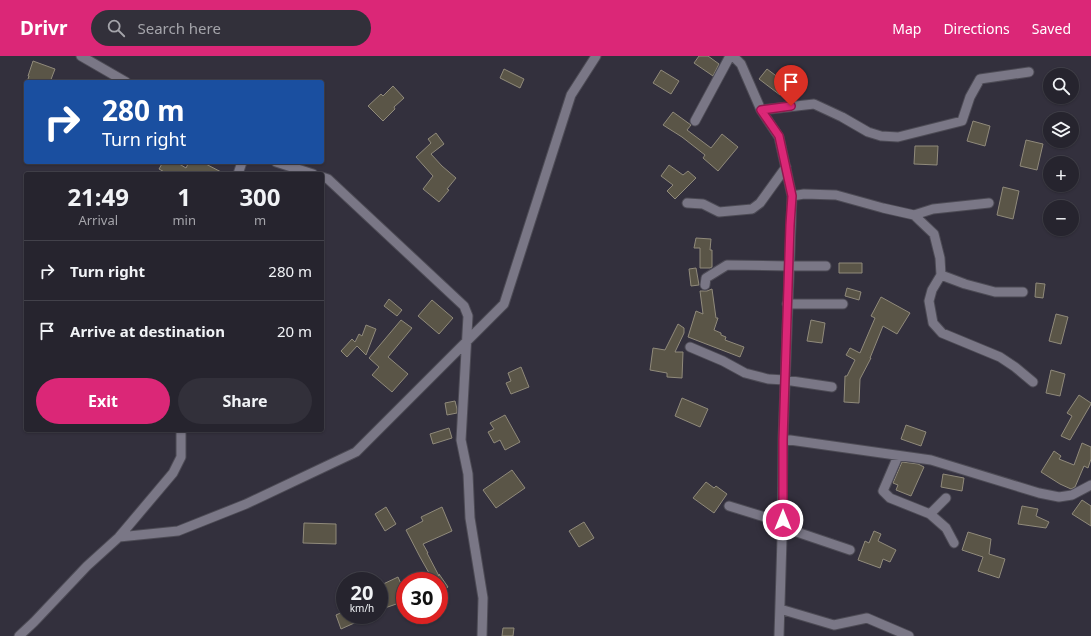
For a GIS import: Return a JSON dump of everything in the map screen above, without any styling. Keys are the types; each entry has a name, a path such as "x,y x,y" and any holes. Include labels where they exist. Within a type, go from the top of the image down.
{"street":[{"path":"81,56 123,80"},
{"path":"119,537 178,531 246,504 356,452 504,304 570,95 596,56"},
{"path":"695,121 730,56"},
{"path":"733,56 741,64 761,110 779,136 792,196 783,440 779,636"},
{"path":"761,110 814,104 842,117 868,132 881,136 898,137 962,121 970,97 980,79 1029,72"},
{"path":"282,164 307,172"},
{"path":"687,203 703,204 719,212 752,209 760,203 786,167"},
{"path":"324,178 328,179 464,306 468,316 461,440 468,474 470,518 483,598 482,636"},
{"path":"792,196 804,194 836,195 914,215 933,209 989,203"},
{"path":"914,215 934,234 940,258 941,275 932,290 929,301 933,323 942,333 1000,357 1034,382"},
{"path":"705,285 706,278 727,265 826,266"},
{"path":"941,275 965,284 994,292 1023,292"},
{"path":"788,304 843,304"},
{"path":"690,347 745,372 768,379 832,387"},
{"path":"19,636 87,566 119,537 158,492 173,473 181,457 181,432"},
{"path":"783,440 931,460 1039,493 1059,497 1072,495 1091,485"},
{"path":"898,456 883,491 890,498 930,514 946,528 954,543"},
{"path":"930,514 946,498"},
{"path":"729,506 768,518 850,550"},
{"path":"780,609 834,625 868,618 909,636"}],"building":[{"path":"699,56 708,56 719,64 713,76 694,63"},
{"path":"33,61 55,69 51,80 28,80"},
{"path":"504,69 524,79 520,88 500,78"},
{"path":"767,69 787,84 780,95 759,79"},
{"path":"661,70 679,81 671,94 653,83"},
{"path":"393,86 404,98 394,107 395,109 383,121 368,106 381,94 383,96"},
{"path":"673,112 691,125 687,130 711,148 722,134 738,147 718,171 703,158 705,155 682,137 663,125"},
{"path":"973,121 990,126 985,146 967,141"},
{"path":"436,133 444,144 431,154 456,178 447,189 449,190 439,202 423,189 433,176 416,157 431,143 428,139"},
{"path":"1026,140 1043,144 1037,170 1020,166"},
{"path":"915,146 938,146 937,165 914,164"},
{"path":"162,164 179,164 186,168 188,164 206,164 221,172 164,172 159,169"},
{"path":"669,165 683,175 688,171 696,178 675,199 667,191 673,185 661,176"},
{"path":"1003,187 1019,191 1013,219 997,215"},
{"path":"696,238 711,239 710,250 712,250 712,267 700,268 700,248 694,248"},
{"path":"839,263 862,263 862,273 839,273"},
{"path":"696,268 699,285 691,286 689,269"},
{"path":"1036,283 1045,284 1043,298 1035,297"},
{"path":"847,288 861,292 859,300 845,296"},
{"path":"712,289 716,318 718,318 714,330 726,337 725,340 744,347 740,357 688,337 696,311 703,314 700,291"},
{"path":"881,297 910,313 897,334 883,326 871,358 860,379 859,403 844,402 845,376 847,376 855,360 846,355 850,348 860,353 875,318 871,316"},
{"path":"389,299 402,310 397,316 384,306"},
{"path":"432,300 453,318 439,334 418,316"},
{"path":"1056,314 1068,317 1061,344 1049,341"},
{"path":"401,320 412,328 388,357 408,374 392,392 372,375 379,367 369,358"},
{"path":"811,320 825,323 822,343 807,341"},
{"path":"678,324 684,328 684,333 675,352 683,352 682,378 667,377 667,373 650,370 653,348 665,350"},
{"path":"366,325 376,329 366,355 357,346 347,357 341,351 352,339 355,342 359,334 362,336"},
{"path":"521,367 529,387 511,394 506,383 511,381 508,373"},
{"path":"1051,370 1065,374 1060,396 1046,393"},
{"path":"1079,395 1091,404 1070,440 1061,436 1072,416 1067,413"},
{"path":"682,398 708,409 700,427 675,416"},
{"path":"455,401 457,413 447,415 445,403"},
{"path":"505,415 520,442 505,450 500,440 494,443 488,432 494,429 490,423"},
{"path":"906,425 926,432 921,446 901,439"},
{"path":"449,428 452,438 433,444 430,434"},
{"path":"1082,443 1091,447 1091,459 1088,468 1084,466 1075,487 1071,489 1041,472 1054,451 1061,456 1059,459 1074,465"},
{"path":"902,462 918,464 924,467 911,496 896,490 898,485 893,483"},
{"path":"512,470 525,488 496,508 483,490"},
{"path":"943,474 964,478 962,491 941,487"},
{"path":"706,482 714,488 716,486 727,494 714,513 693,498"},
{"path":"1082,500 1091,506 1091,526 1072,514"},
{"path":"1022,506 1038,509 1036,516 1049,522 1046,528 1018,524"},
{"path":"386,507 396,524 385,531 375,514"},
{"path":"442,507 452,531 423,544 437,572 428,572 406,530 423,521 421,517"},
{"path":"584,522 594,538 579,547 569,531"},
{"path":"304,523 336,524 336,544 303,543"},
{"path":"874,531 881,534 878,541 896,550 890,562 883,559 880,568 858,560 865,541 869,543"},
{"path":"968,532 991,539 989,554 1005,559 999,578 978,571 983,557 962,550"},
{"path":"396,578 396,604 388,607 388,582"},
{"path":"339,624 352,624 341,629"},
{"path":"503,628 514,628 513,636 502,636"}],"route":[{"path":"783,520 783,440 792,196 779,136 761,110 791,106"}]}
